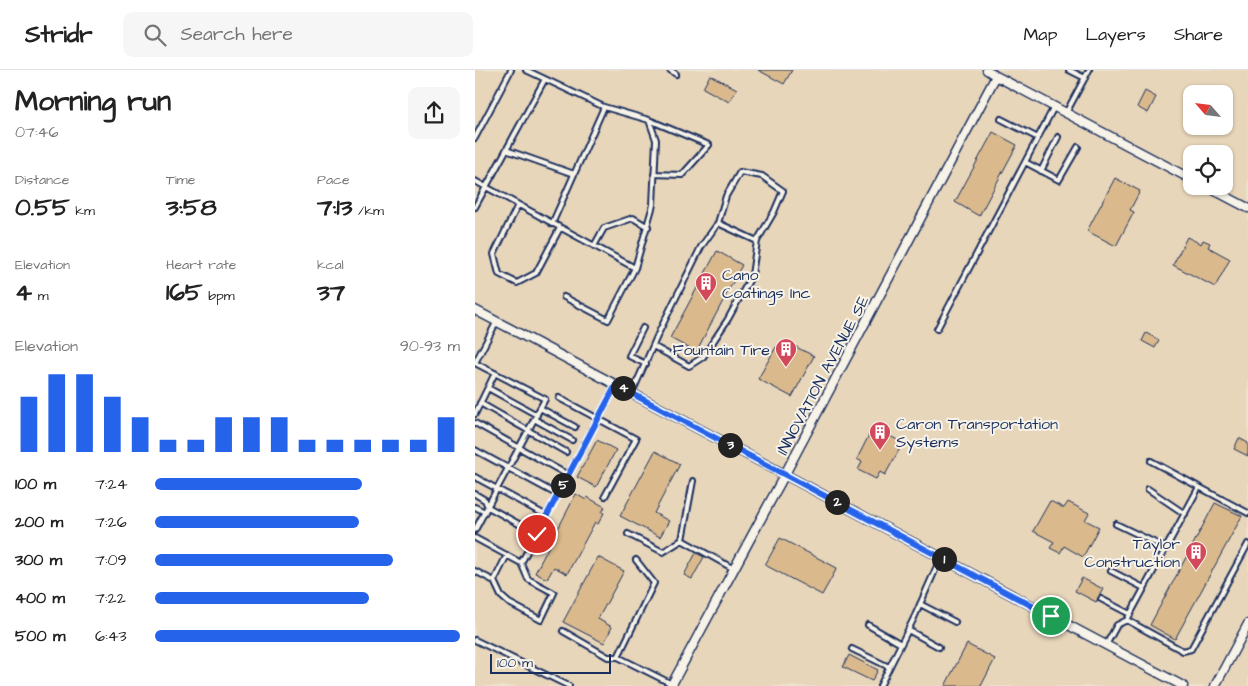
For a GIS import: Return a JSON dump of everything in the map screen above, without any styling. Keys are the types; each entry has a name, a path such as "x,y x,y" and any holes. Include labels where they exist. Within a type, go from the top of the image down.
{"street":[{"path":"987,70 995,76 1183,175"},
{"name":"INNOVATION AVENUE SE","path":"671,685 785,474 995,76"},
{"path":"1223,195 1248,208"},
{"path":"475,310 1183,686"},
{"path":"1215,686 1248,624"}],"lane":[{"path":"475,138 511,70"},
{"path":"526,70 604,107 649,120 709,145 682,175 654,174"},
{"path":"670,70 676,74"},
{"path":"1069,70 1085,78"},
{"path":"1066,113 1089,70"},
{"path":"475,207 545,79"},
{"path":"552,224 604,107"},
{"path":"937,329 1054,107"},
{"path":"1001,119 1038,138"},
{"path":"564,297 608,320 635,268 653,205 656,140 649,120"},
{"path":"1041,171 1058,137"},
{"path":"1025,162 1059,180 1077,146"},
{"path":"506,150 574,174"},
{"path":"632,393 653,346 701,247 718,223 726,196 740,172 762,176 783,191 774,212 757,241 752,274 729,319 703,357 689,366 653,346"},
{"path":"475,181 635,268"},
{"path":"518,205 494,254 499,274 517,283 536,274 560,228"},
{"path":"594,246 604,228 619,221 633,218 648,226"},
{"path":"718,223 757,241"},
{"path":"475,530 545,399 475,363 497,321"},
{"path":"643,328 629,356 646,364"},
{"path":"475,414 495,373"},
{"path":"521,563 616,385"},
{"path":"488,388 537,415"},
{"path":"559,398 636,439 605,496"},
{"path":"480,404 566,452"},
{"path":"540,408 575,427"},
{"path":"534,420 572,440"},
{"path":"475,423 520,446 568,475"},
{"path":"475,450 558,495"},
{"path":"1151,462 1248,513"},
{"path":"475,477 547,516"},
{"path":"628,534 663,552 682,540 693,481"},
{"path":"1106,645 1117,624 1127,620 1199,487"},
{"path":"1148,489 1185,514"},
{"path":"475,494 485,500 488,507 537,534"},
{"path":"475,507 485,512"},
{"path":"1116,524 1166,548"},
{"path":"475,538 521,563 528,579 554,592 541,620 509,603 501,596 494,581 475,571"},
{"path":"682,540 734,569"},
{"path":"1127,620 1183,651 1191,649 1248,544"},
{"path":"494,581 507,555"},
{"path":"880,686 941,558"},
{"path":"618,657 654,584 636,560"},
{"path":"1111,570 1144,588"},
{"path":"1101,599 1130,614"},
{"path":"920,604 955,622"},
{"path":"868,625 901,644"},
{"path":"908,630 939,647"},
{"path":"563,631 608,657 618,657 671,685"},
{"path":"475,640 569,686"},
{"path":"852,649 889,667"}],"shaded area":[{"path":"475,70 1248,70 1248,686 475,686"}],"building":[{"path":"758,70 792,70 784,84"},
{"path":"710,75 737,89 729,102 703,88"},
{"path":"1145,91 1156,97 1148,113 1137,107"},
{"path":"993,132 1017,145 979,216 955,202"},
{"path":"1115,178 1140,191 1130,210 1134,212 1116,246 1087,231"},
{"path":"1187,237 1201,244 1203,240 1210,243 1208,247 1230,259 1215,287 1173,265"},
{"name":"Cano Coatings Inc","path":"717,251 742,265 696,352 670,338"},
{"path":"1146,333 1159,340 1155,348 1142,341"},
{"name":"Fountain Tire","path":"792,345 814,356 792,397 758,379 776,347 788,353"},
{"name":"Caron Transportation Systems","path":"873,427 903,443 885,475 880,472 876,479 858,470 862,462 857,459"},
{"path":"1239,438 1248,443 1248,456 1234,449"},
{"path":"597,440 616,450 596,487 577,477"},
{"path":"655,451 680,464 654,513 669,521 660,537 620,516"},
{"path":"576,494 586,500 587,497 605,507 602,512 604,513 598,524 595,522 567,574 554,567 547,579 535,573"},
{"path":"1050,501 1064,508 1068,502 1089,513 1085,520 1099,527 1083,557 1064,546 1060,553 1050,548 1054,542 1033,531"},
{"name":"Taylor Construction","path":"1215,503 1242,516 1175,639 1150,625"},
{"path":"780,538 837,568 822,595 765,565"},
{"path":"696,553 704,557 692,579 684,575"},
{"path":"598,557 624,571 598,619 612,627 604,643 563,622"},
{"path":"1082,578 1103,589 1096,602 1075,591"},
{"path":"967,644 995,659 981,686 945,686"},
{"path":"849,655 878,670 872,681 843,667"}],"place":[{"name":"Cano Coatings Inc","path":"706,302"},
{"name":"Fountain Tire","path":"786,368"},
{"name":"Caron Transportation Systems","path":"880,451"},
{"name":"Taylor Construction","path":"1196,571"}],"route":[{"path":"537,534 616,385 1051,616"}]}
